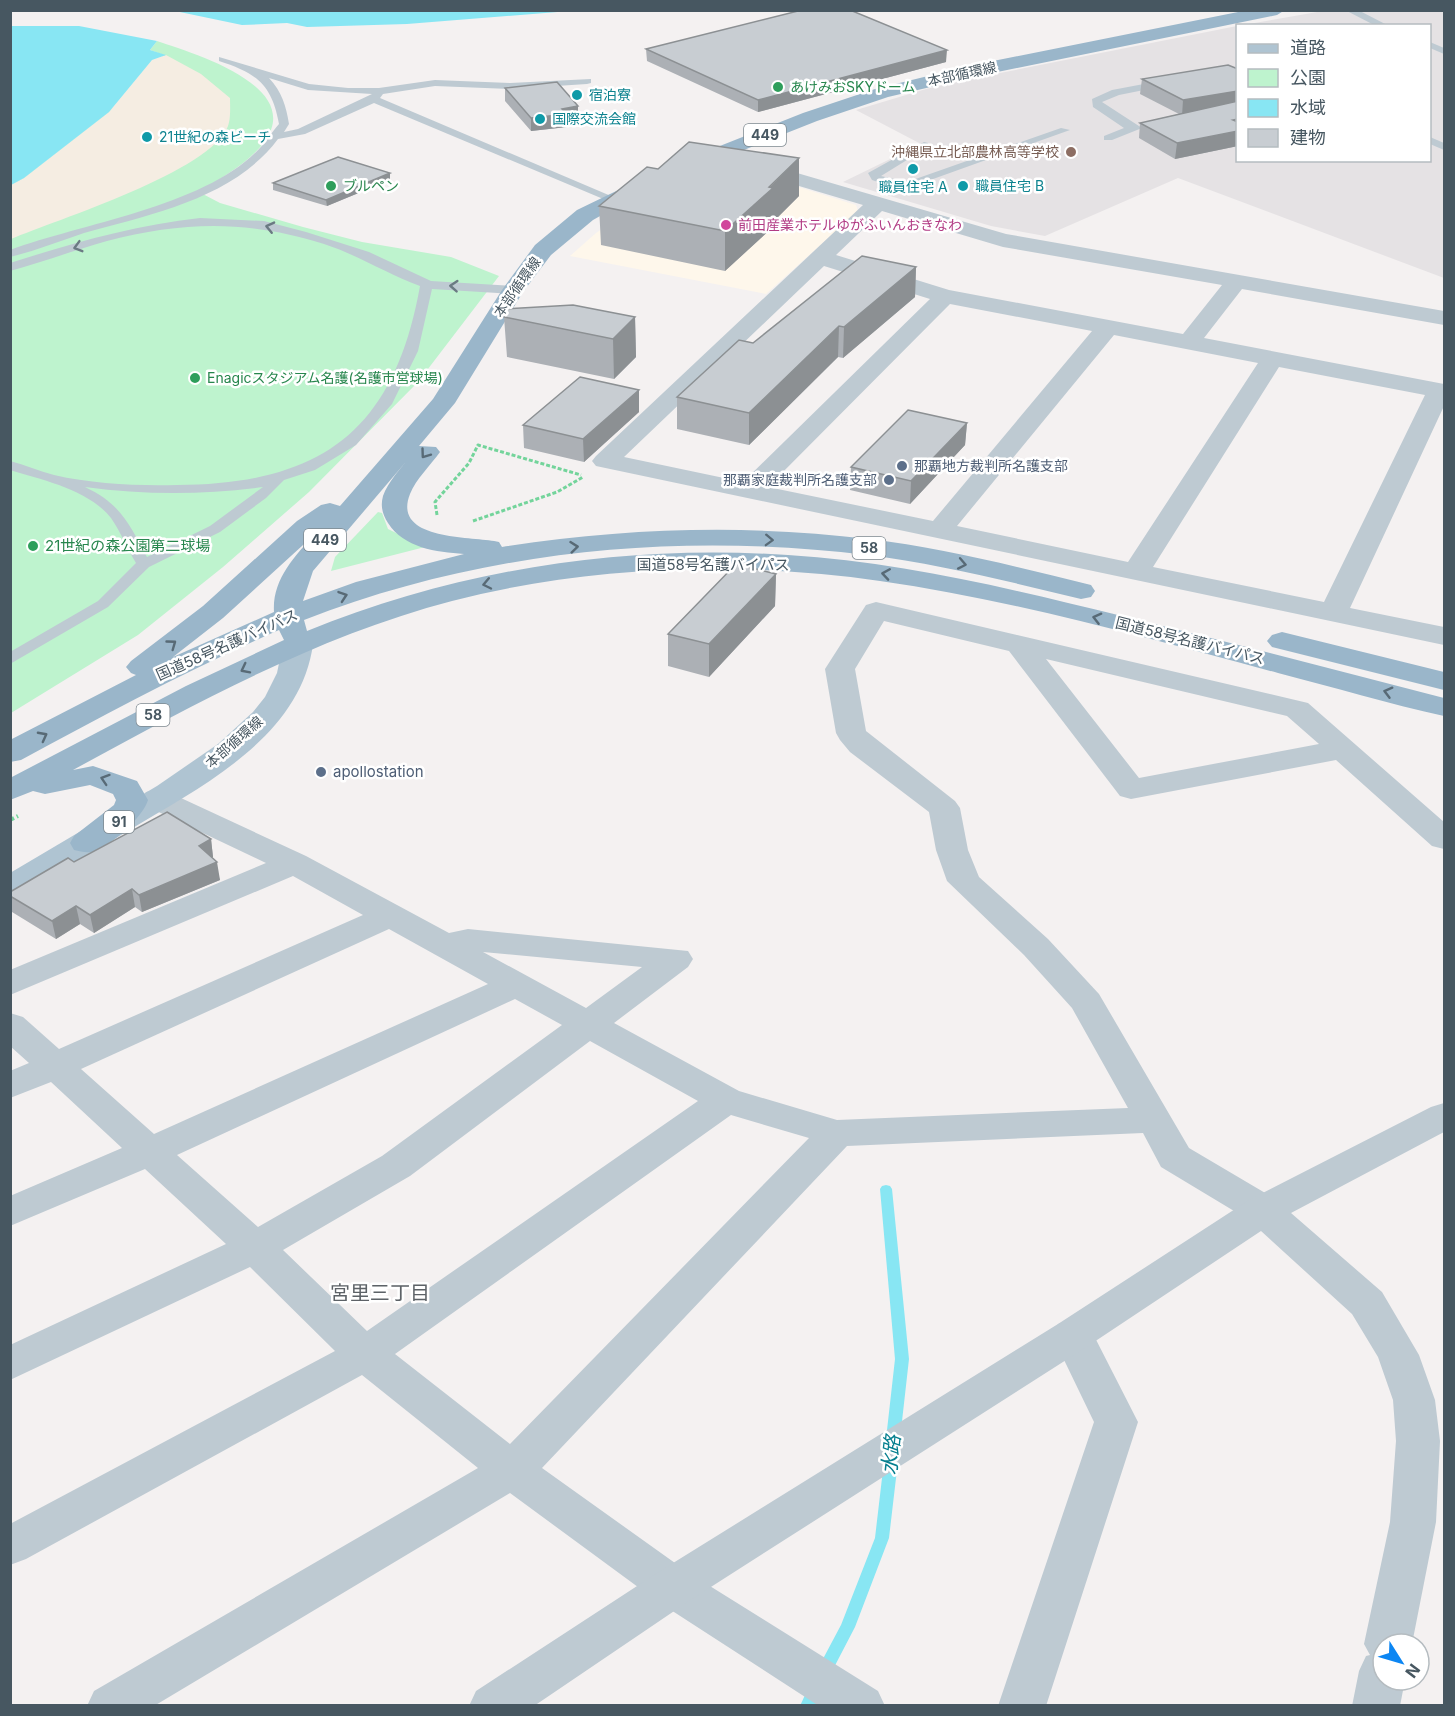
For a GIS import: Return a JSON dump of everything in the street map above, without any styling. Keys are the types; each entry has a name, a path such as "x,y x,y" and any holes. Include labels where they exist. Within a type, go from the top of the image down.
{"highway":[{"name":"本部循環線","path":"298,644 288,616 289,591 300,568 443,403 513,290 543,250 556,238 612,199 667,174 810,117 902,87 1277,10"},
{"path":"443,403 447,424 397,495 394,505 401,523 416,536 441,543 542,550"},
{"path":"76,718 213,612 307,527 383,474"},
{"name":"国道58号名護バイパス","path":"10,753 193,658 288,616 369,587 440,568 542,550 696,539 793,541 867,548 1015,574 1444,681"},
{"name":"国道58号名護バイパス","path":"14,801 231,676 298,644 400,607 484,585 608,567 674,563 792,564 899,576 1032,602 1444,707"},
{"path":"14,801 71,778 93,775 126,788 132,800 129,809 86,843"}],"main road":[{"name":"本部循環線","path":"10,887 157,799 207,766 256,726 278,700 290,679 297,658 298,644"}],"street":[{"path":"714,155 1003,240 1444,318"},
{"path":"876,204 822,258 605,461 941,529 1444,636"},
{"path":"822,258 945,296 1442,390 1333,613"},
{"path":"1189,342 1237,281"},
{"path":"750,490 945,296"},
{"path":"941,529 1108,327"},
{"path":"1136,571 1273,358"},
{"path":"1015,574 1033,550"},
{"path":"1390,1632 1413,1522 1418,1441 1414,1400 1398,1355 1367,1303 1263,1210 1175,1157 1086,1002 1036,947 964,881 952,850 944,808 861,745 851,733 840,669 876,611 1297,709 1444,839"},
{"path":"1020,645 1131,789 1343,749"},
{"path":"157,799 294,862 726,1100 837,1133 1154,1119"},
{"path":"10,984 294,862"},
{"path":"10,1086 391,915"},
{"path":"10,1364 255,1247 396,1166 676,959 468,940 446,945"},
{"path":"10,1212 151,1151 516,985"},
{"path":"10,1024 255,1247 365,1354 512,1470 673,1587 861,1706"},
{"path":"10,1546 365,1354 726,1100"},
{"path":"493,1706 673,1587 1073,1335 1263,1210 1444,1116"},
{"path":"111,1706 512,1470 837,1133"},
{"path":"1022,1706 1116,1422 1073,1335"}],"lane":[{"path":"1349,10 1380,24"},
{"path":"223,59 324,89 377,95 612,199"},
{"path":"10,254 160,208 193,195 245,167 269,148 284,124 279,99 265,77 254,70"},
{"path":"277,136 301,132 377,95 435,83 510,86 587,81"},
{"path":"1108,138 1116,133 1139,128 1097,105 1096,101 1116,93 1171,82"},
{"path":"924,145 874,173 876,178 896,185 909,185 1065,130"},
{"path":"876,204 896,185"},
{"path":"10,267 146,228 186,223 226,222 262,225 310,237 365,255 427,284 513,290"},
{"path":"10,659 103,604 144,564 198,541 244,511 278,481 338,454 369,423 389,398 412,352 427,284"},
{"path":"10,465 53,479 90,496 116,514 144,564"},
{"path":"53,479 111,487 176,490 278,481"}],"path":[{"path":"438,518 435,502 469,463 478,445 585,476 557,492 470,523"},
{"path":"10,820 14,801"}],"shaded area":[{"name":"沖縄県立北部農林高等学校","path":"1323,11 1444,11 1444,278 1178,178 1045,236 991,226 843,182 921,144 856,110 926,89 1236,26 1236,162 1431,162 1431,24 1249,24"},
{"name":"前田産業ホテルゆがふいんおきなわ","path":"741,169 856,205 858,211 766,294 570,256 596,233 621,216"}],"green space":[{"path":"157,41 217,63 239,75 257,88 270,104 273,121 265,141 243,163 199,192 220,203 303,227 362,242 451,257 499,276 418,382 309,492 223,567 138,635 11,713 11,185 24,178 109,112 164,55 150,50"},
{"path":"378,512 382,513 388,529 425,547 331,571 335,557"}],"sand":[{"name":"21世紀の森ビーチ","path":"166,55 201,74 230,98 228,126 216,143 194,160 164,177 95,207 11,239 11,185 24,178 109,112 152,60"}],"water":[{"path":"175,11 570,11 407,24 307,27 287,23 242,25"},
{"path":"11,26 79,26 157,41 150,50 166,55 152,60 109,112 24,178 11,185"}],"building":[{"name":"あけみおSKYドーム","path":"802,10 850,10 947,50 758,100 646,49"},
{"path":"1228,65 1236,68 1236,91 1183,100 1142,79"},
{"path":"557,82 578,106 562,109 567,114 531,118 505,88"},
{"path":"1236,101 1236,119 1233,120 1236,121 1236,131 1177,143 1140,123"},
{"path":"689,142 799,158 769,187 773,188 725,231 599,206 647,167 658,169"},
{"name":"ブルペン","path":"338,157 390,173 326,200 273,183"},
{"path":"862,256 916,267 844,327 839,326 749,413 677,397 739,340 753,343"},
{"path":"573,305 635,317 613,339 504,317 505,309"},
{"path":"580,377 639,390 583,439 523,425"},
{"path":"908,410 967,423 911,481 851,467"},
{"path":"736,564 776,574 709,644 668,634"},
{"path":"167,812 211,839 199,846 217,862 139,895 132,889 90,915 76,906 52,921 10,896 10,892 68,858 74,862"}],"waterway":[{"name":"水路","path":"886,1189 902,1359 893,1439"},
{"name":"水路","path":"824,1672 848,1627 882,1538 891,1461"},
{"name":"水路","path":"807,1706 815,1689"}],"place":[{"name":"あけみおSKYドーム","path":"778,87"},
{"name":"宿泊寮","path":"577,95"},
{"name":"国際交流会館","path":"540,119"},
{"name":"21世紀の森ビーチ","path":"147,137"},
{"name":"沖縄県立北部農林高等学校","path":"1071,152"},
{"name":"職員住宅 A","path":"913,169"},
{"name":"ブルペン","path":"331,186"},
{"name":"職員住宅 B","path":"963,186"},
{"name":"前田産業ホテルゆがふいんおきなわ","path":"726,225"},
{"name":"Enagicスタジアム名護(名護市営球場)","path":"195,378"},
{"name":"那覇地方裁判所名護支部","path":"902,466"},
{"name":"那覇家庭裁判所名護支部","path":"889,480"},
{"name":"21世紀の森公園第二球場","path":"33,546"},
{"name":"apollostation","path":"321,772"}],"district":[{"name":"宮里三丁目","path":"380,1293"}]}
